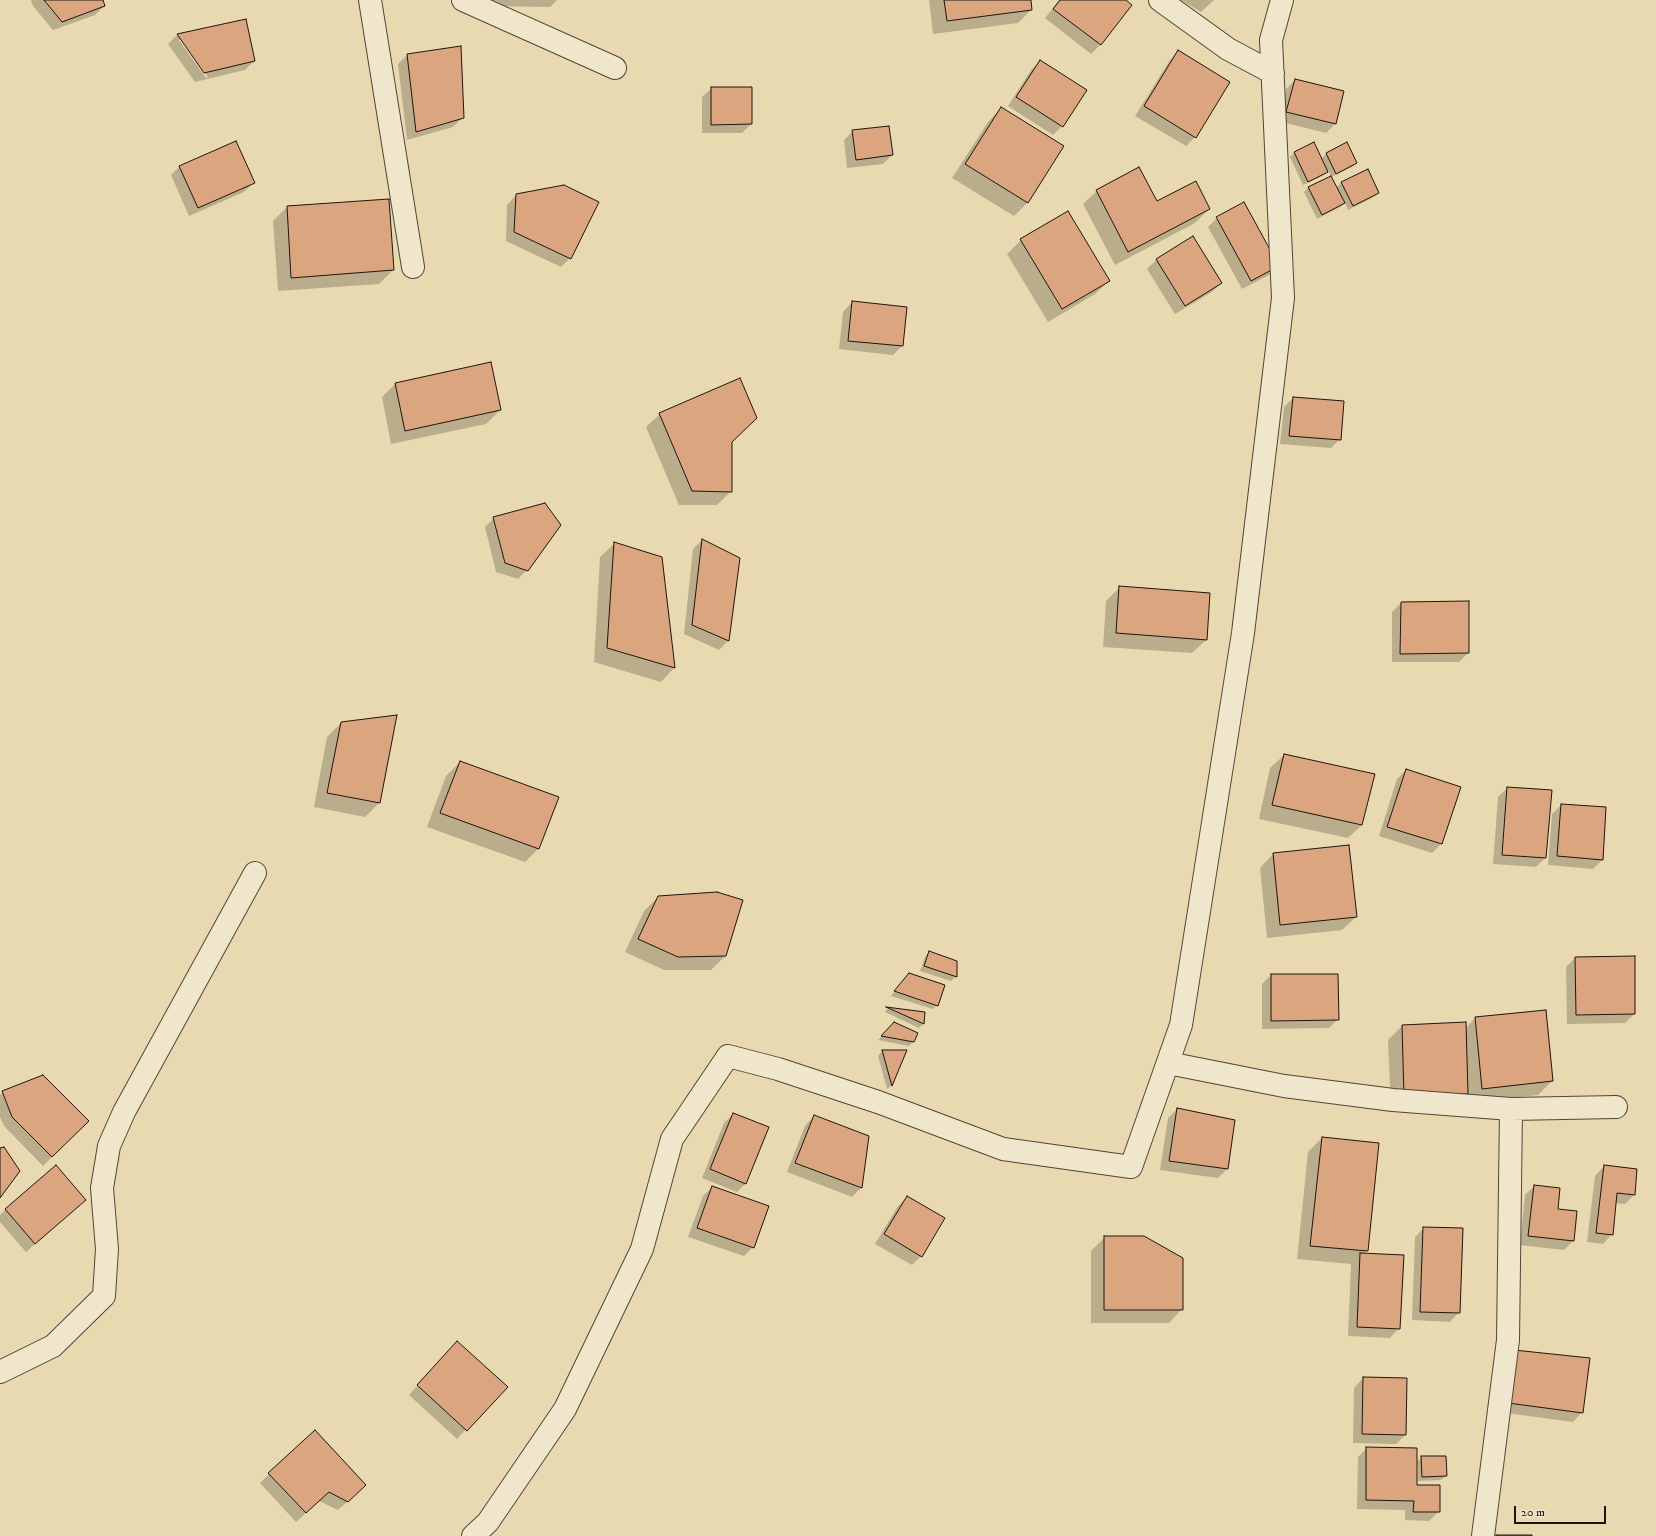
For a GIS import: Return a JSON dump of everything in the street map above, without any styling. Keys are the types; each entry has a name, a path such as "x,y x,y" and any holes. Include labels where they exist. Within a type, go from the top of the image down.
{"street":[{"path":"370,0 413,267"},
{"path":"464,0 616,68"},
{"path":"1160,0 1228,49 1273,73"},
{"path":"473,1536 488,1522 565,1409 642,1249 672,1139 728,1056 778,1069 878,1102 1003,1149 1131,1167 1181,1025 1243,633 1283,298 1272,40 1282,0"},
{"path":"0,1372 53,1346 104,1296 107,1249 102,1188 109,1146 124,1112 255,873"},
{"path":"1168,1063 1284,1086 1393,1100 1511,1109 1616,1107"},
{"path":"1483,1536 1508,1340 1511,1109"}],"building":[{"path":"44,0 103,0 105,6 62,22"},
{"path":"944,0 1031,0 1032,10 947,21"},
{"path":"1060,0 1126,0 1132,5 1101,45 1053,9"},
{"path":"246,19 255,61 204,73 177,34"},
{"path":"461,46 464,118 416,132 407,54"},
{"path":"1178,50 1230,82 1196,138 1144,106"},
{"path":"1040,60 1087,90 1063,127 1016,97"},
{"path":"1295,79 1344,91 1336,124 1286,112"},
{"path":"711,87 752,87 752,124 711,125"},
{"path":"1001,107 1064,146 1028,203 965,164"},
{"path":"889,126 893,155 856,160 852,130"},
{"path":"236,141 255,183 198,208 179,166"},
{"path":"1314,142 1328,172 1308,182 1294,152"},
{"path":"1347,142 1357,163 1336,174 1326,153"},
{"path":"1139,167 1157,201 1196,181 1210,209 1128,252 1096,190"},
{"path":"1368,169 1379,193 1353,206 1341,182"},
{"path":"1331,176 1345,203 1322,215 1308,187"},
{"path":"564,185 599,202 571,259 514,232 516,194"},
{"path":"389,199 394,270 291,278 287,206"},
{"path":"1244,202 1279,266 1251,281 1216,217"},
{"path":"1068,211 1110,281 1062,309 1020,239"},
{"path":"1193,236 1222,283 1185,306 1156,259"},
{"path":"852,301 907,307 903,346 848,341"},
{"path":"491,362 501,410 405,431 395,383"},
{"path":"740,378 757,418 732,442 732,492 692,491 659,413"},
{"path":"1293,397 1344,401 1341,440 1289,436"},
{"path":"545,503 561,525 528,571 505,563 493,517"},
{"path":"702,539 740,558 729,641 692,625"},
{"path":"614,542 662,557 675,668 607,648"},
{"path":"1119,586 1210,593 1207,640 1116,633"},
{"path":"1469,601 1469,653 1400,654 1401,602"},
{"path":"397,715 380,803 327,793 341,722"},
{"path":"1284,754 1375,774 1362,825 1272,805"},
{"path":"460,761 559,797 539,849 440,813"},
{"path":"1406,769 1461,787 1442,844 1387,827"},
{"path":"1507,787 1552,790 1546,858 1502,855"},
{"path":"1561,804 1606,807 1603,860 1557,856"},
{"path":"1349,845 1357,917 1280,925 1273,853"},
{"path":"717,892 743,900 726,956 678,957 638,939 658,896"},
{"path":"929,951 957,961 957,977 924,966"},
{"path":"1635,956 1635,1014 1576,1015 1575,957"},
{"path":"909,973 945,985 938,1006 894,991"},
{"path":"1271,974 1338,974 1339,1020 1271,1021"},
{"path":"886,1007 925,1012 924,1024"},
{"path":"1546,1010 1553,1081 1482,1089 1475,1017"},
{"path":"894,1022 918,1033 914,1042 881,1036"},
{"path":"1466,1022 1468,1094 1404,1096 1402,1025"},
{"path":"882,1050 907,1050 892,1086"},
{"path":"43,1075 89,1121 52,1157 12,1117 2,1091"},
{"path":"1177,1108 1235,1120 1228,1169 1169,1161"},
{"path":"733,1113 769,1127 746,1184 710,1169"},
{"path":"814,1115 869,1136 862,1188 795,1163"},
{"path":"1322,1137 1379,1143 1368,1251 1310,1246"},
{"path":"4,1147 20,1171 0,1198 0,1148"},
{"path":"56,1165 86,1200 35,1244 5,1209"},
{"path":"1604,1165 1637,1169 1635,1195 1617,1193 1613,1235 1596,1233"},
{"path":"1534,1185 1560,1188 1558,1209 1577,1211 1574,1241 1528,1236"},
{"path":"712,1186 769,1206 754,1248 697,1228"},
{"path":"907,1196 945,1218 922,1257 884,1234"},
{"path":"1423,1227 1463,1228 1460,1313 1420,1312"},
{"path":"1104,1236 1144,1236 1183,1258 1183,1310 1104,1310"},
{"path":"1360,1253 1404,1255 1400,1329 1357,1327"},
{"path":"457,1341 508,1387 467,1431 417,1385"},
{"path":"1514,1350 1590,1358 1583,1413 1508,1403"},
{"path":"1363,1377 1407,1378 1406,1435 1362,1434"},
{"path":"315,1430 366,1485 348,1502 329,1492 306,1513 268,1473"},
{"path":"1366,1447 1417,1448 1417,1485 1440,1485 1440,1512 1413,1512 1414,1501 1366,1500"},
{"path":"1421,1456 1446,1456 1447,1476 1422,1477"},
{"path":"1532,1535 1532,1536 1496,1536"}]}
